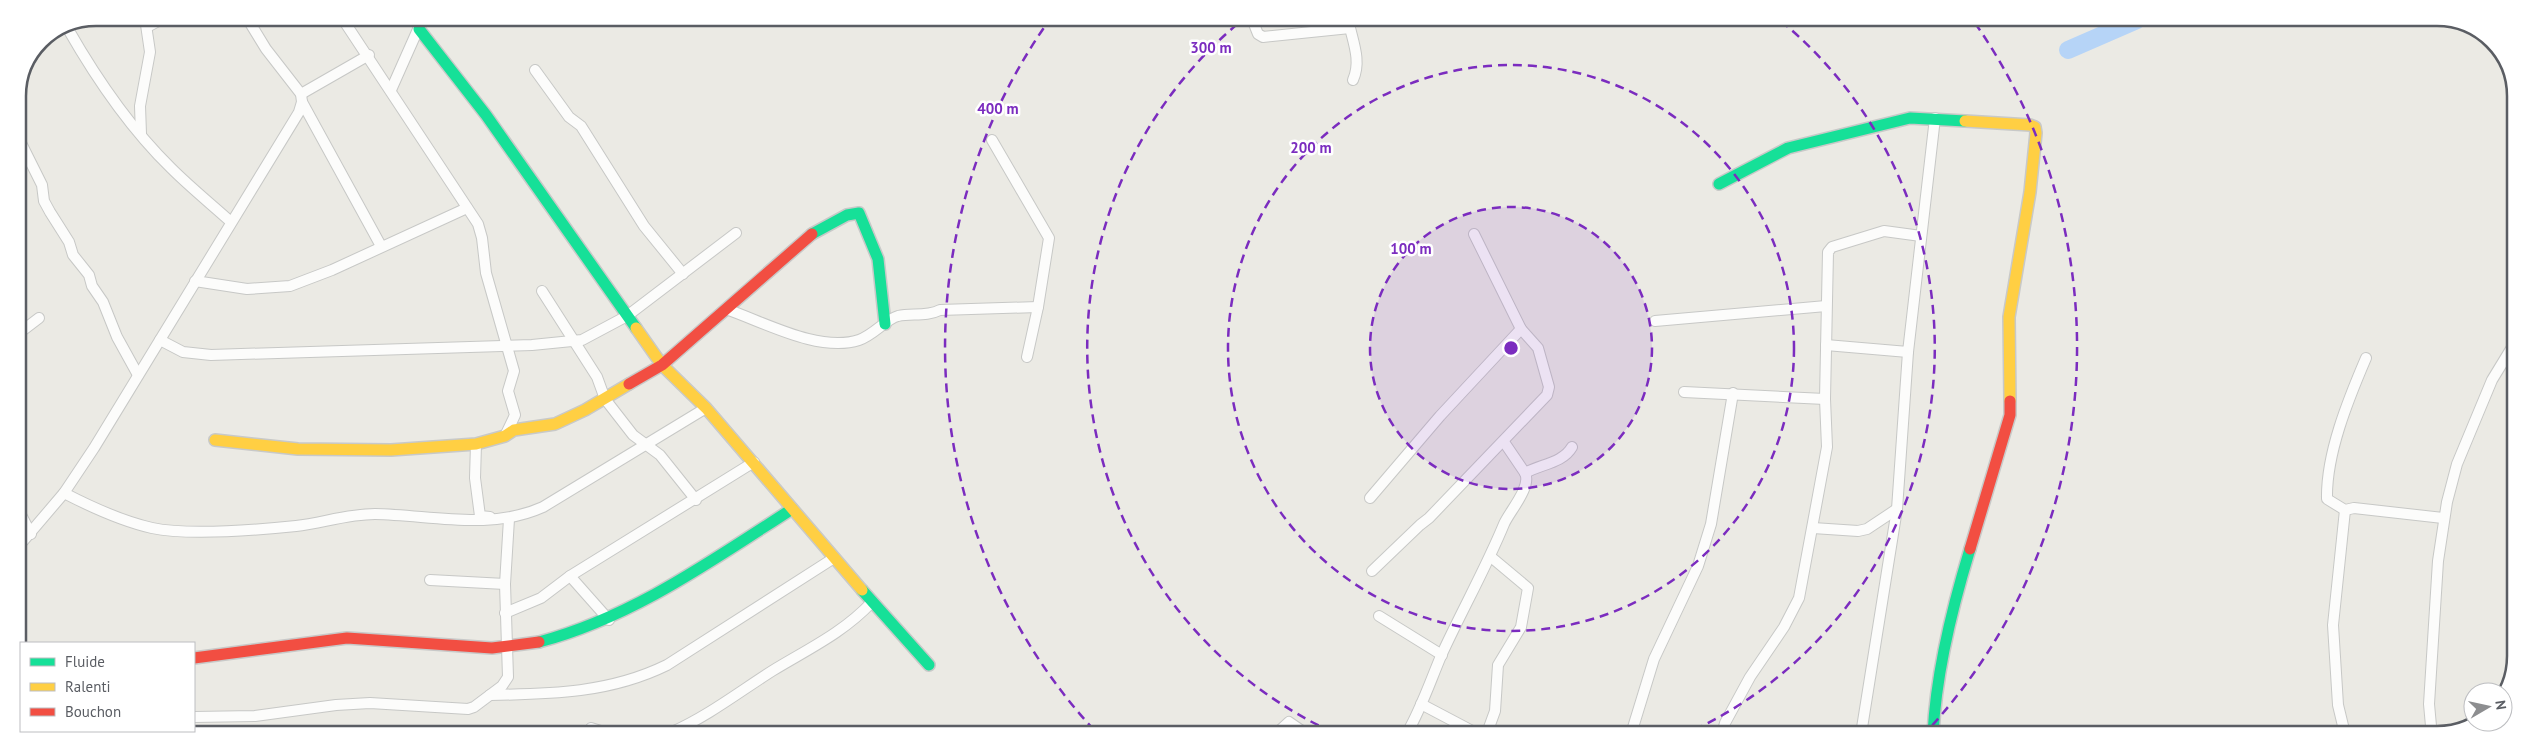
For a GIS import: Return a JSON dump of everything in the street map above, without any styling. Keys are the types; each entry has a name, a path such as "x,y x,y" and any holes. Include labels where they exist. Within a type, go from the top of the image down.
{"street":[{"path":"141,134 140,106 150,52 147,26"},
{"path":"252,26 266,49 302,98 381,246"},
{"path":"348,26 369,55 481,231 486,273 514,371 508,391 515,415 505,436"},
{"path":"391,90 420,26"},
{"path":"423,26 662,365 706,408 872,602 929,665"},
{"path":"1255,26 1258,34 1263,37 1336,26"},
{"path":"1349,26 1358,66 1353,80"},
{"path":"70,32 89,65 141,134 170,167 231,222"},
{"path":"26,539 64,493 160,340 294,121 302,98 369,55"},
{"path":"535,70 570,117 581,126 644,226 683,274"},
{"path":"1719,184 1767,157 1788,148 1910,118 1934,118 2030,125 2035,127 2030,192 2009,317 2010,415 1967,558 1947,636 1933,726"},
{"path":"1862,726 1897,509 1908,352 1934,118"},
{"path":"992,140 1049,238 1038,307 1027,357"},
{"path":"26,153 42,185 44,201 69,242 73,255 89,275 94,290 103,302 117,337 138,375"},
{"path":"196,281 247,289 290,286 332,270 467,208"},
{"path":"215,440 298,449 391,450 476,444 505,436 514,430 560,422 662,365 812,234 847,215 859,214 873,245 882,274 885,324"},
{"path":"1724,726 1750,677 1794,611 1798,598 1813,528 1827,447 1825,399 1826,306 1828,258 1832,247 1884,231 1921,236"},
{"path":"160,340 183,352 210,355 508,346 574,342 627,316 736,233"},
{"path":"1372,571 1429,518 1504,442 1549,391 1538,348 1521,329 1474,234"},
{"path":"542,291 597,377 604,399 633,435 660,455 696,500"},
{"path":"1656,321 1826,306"},
{"path":"726,309 782,330 829,344 858,340 874,334 898,316 930,314 940,310 1038,307"},
{"path":"26,328 39,318"},
{"path":"1370,498 1440,416 1521,329"},
{"path":"1826,345 1908,352"},
{"path":"2431,726 2429,704 2438,561 2443,518 2457,464 2492,380 2507,355"},
{"path":"2366,358 2352,389 2326,476 2327,499 2345,510 2354,508 2443,518"},
{"path":"1684,392 1825,399"},
{"path":"1633,726 1654,659 1698,566 1711,524 1733,393"},
{"path":"64,493 104,513 153,528 178,530 221,531 296,526 373,514 474,520 509,519 543,508 706,408"},
{"path":"1410,726 1442,655 1491,557 1505,522 1518,502 1526,479 1525,473 1504,442"},
{"path":"476,444 475,478 480,516 509,519"},
{"path":"1525,473 1560,459 1568,454 1572,446"},
{"path":"505,613 541,598 570,576 696,500 754,462"},
{"path":"195,658 257,652 352,638 507,648 553,639 609,620 688,574 792,509"},
{"path":"1813,528 1867,529 1897,509"},
{"path":"2343,726 2338,705 2333,625 2345,510"},
{"path":"195,717 255,716 336,705 370,703 474,707 502,686 508,677 505,584 509,519"},
{"path":"26,524 31,534"},
{"path":"1490,726 1495,711 1498,664 1521,627 1528,588 1491,557"},
{"path":"490,695 556,694 590,690 638,678 667,666 834,558"},
{"path":"570,576 609,620"},
{"path":"430,580 505,584"},
{"path":"684,726 705,716 779,667 833,636 858,617 872,602"},
{"path":"1379,616 1442,655"},
{"path":"1421,704 1463,726"},
{"path":"1285,726 1289,722 1295,726"}],"waterway":[{"path":"2068,50 2123,26"}],"traffic: fast":[{"path":"419,29 486,115 636,328"},
{"path":"1719,184 1788,148 1910,118 1965,121"},
{"path":"812,234 847,215 859,213 878,259 885,324"},
{"path":"539,642 574,631 639,603 701,567 792,509"},
{"path":"1934,726 1941,664 1957,594 1970,549"},
{"path":"862,590 929,665"}],"traffic: slow":[{"path":"1965,121 2030,125 2035,127 2036,133 2030,192 2009,317 2010,401"},
{"path":"636,328 662,365 706,408 862,590"},
{"path":"215,440 298,449 391,450 476,444 505,436 514,430 555,424 585,410 629,384"}],"traffic: jam":[{"path":"629,384 662,365 812,234"},
{"path":"1970,549 2010,415 2010,401"},
{"path":"195,658 347,638 492,648 539,642"}]}
